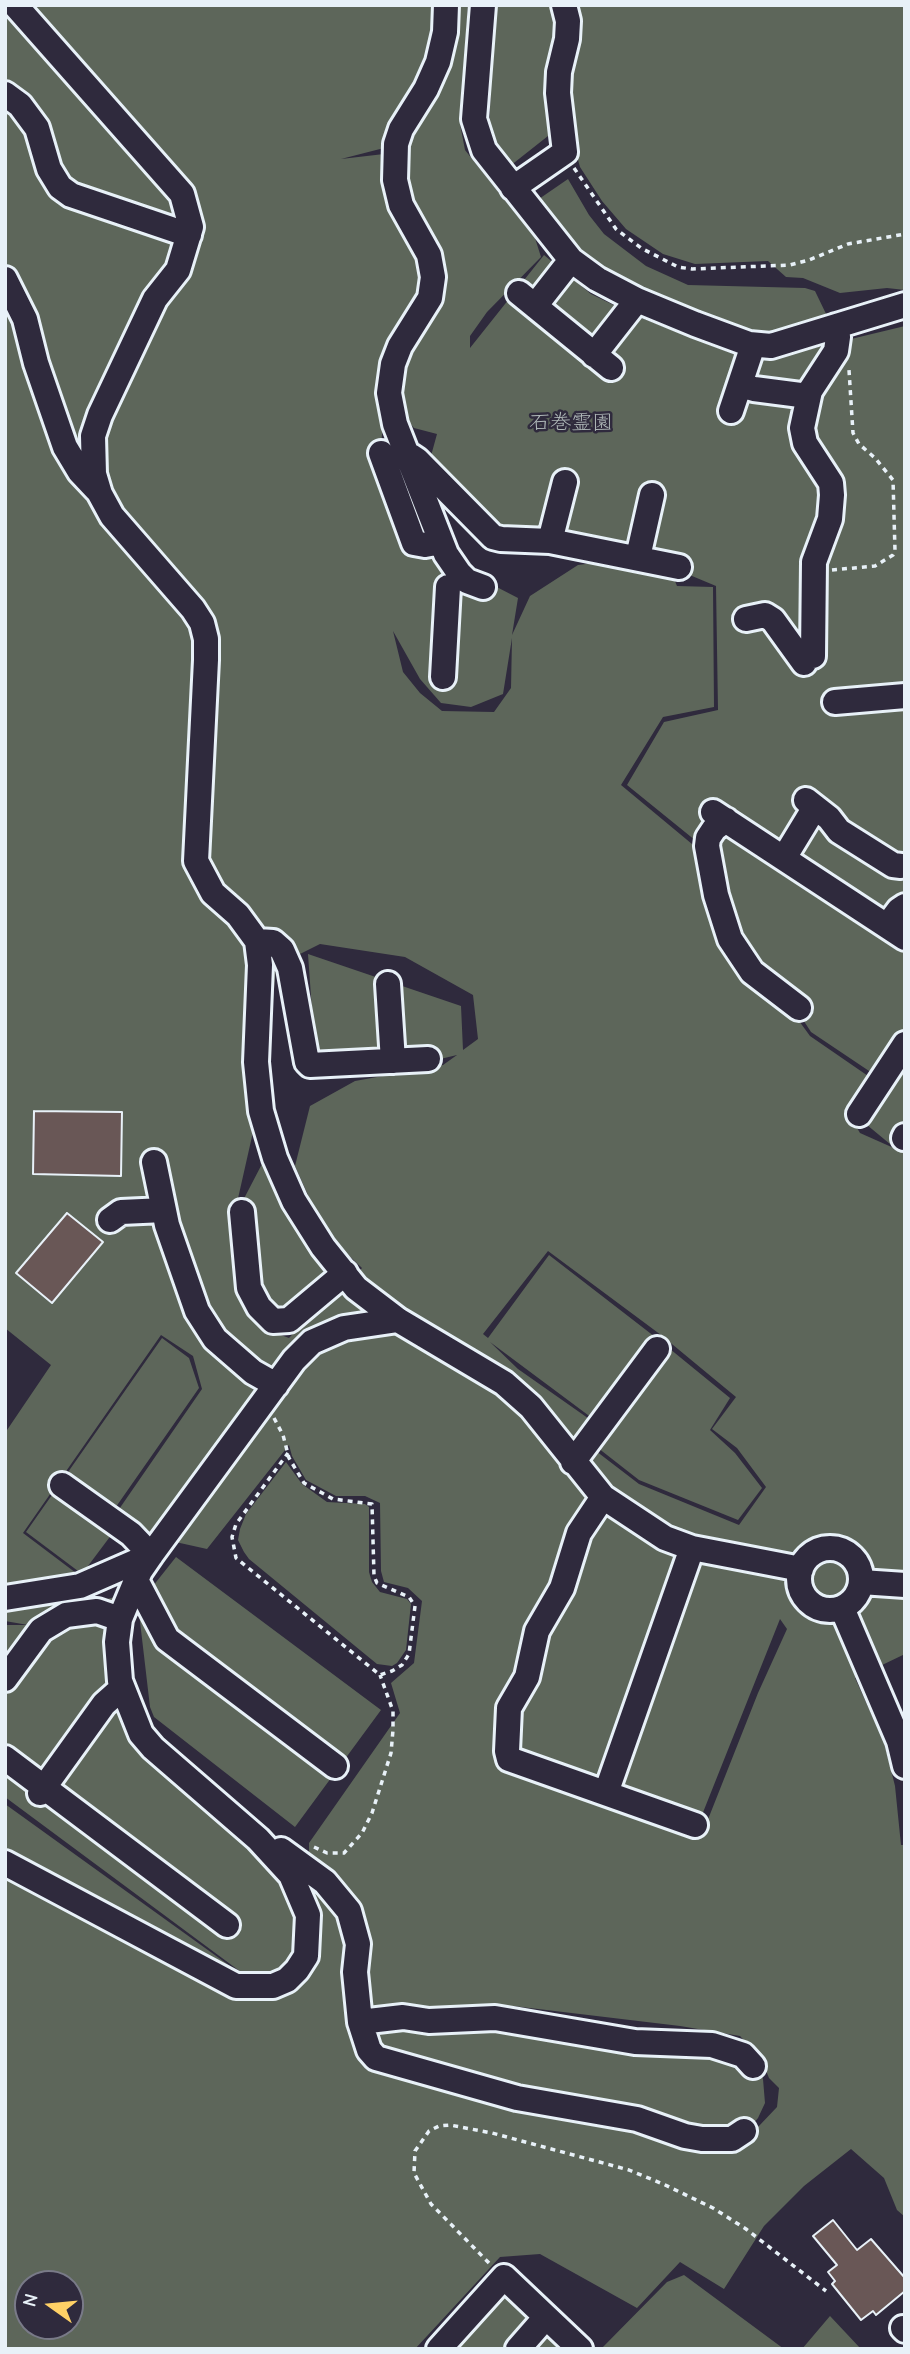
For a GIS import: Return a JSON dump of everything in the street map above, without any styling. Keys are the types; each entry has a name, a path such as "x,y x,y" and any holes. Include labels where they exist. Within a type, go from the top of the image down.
{"street":[{"path":"15,5 182,194 191,227 178,270 155,299 100,415 93,436 94,474 100,494 112,516 202,622 206,639 206,660 195,861 213,893 238,915 257,941 260,965 256,1062 261,1111 275,1158 294,1201 323,1247 356,1288 398,1320 504,1383 531,1407 603,1497 665,1538 692,1548 801,1569"},
{"path":"443,677 457,585 452,564 391,411 389,393 393,364 400,346 430,298 433,277 429,255 401,205 394,164 396,144 401,129 426,89 438,62 446,5"},
{"path":"483,5 474,119 484,150 571,260 597,279 637,300 753,345 771,346 836,336 902,300"},
{"path":"513,188 565,152 558,93 559,72 567,40 568,21 564,5"},
{"path":"5,94 20,105 37,128 49,169 60,187 71,195 189,235"},
{"path":"571,260 527,299 603,361 637,300"},
{"path":"5,279 24,319 65,447 80,471 100,494"},
{"path":"746,619 765,615 773,620 809,660 814,562 830,519 832,495 831,483 805,443 802,428 808,396 836,351 836,336"},
{"path":"731,411 753,345"},
{"path":"740,385 808,396"},
{"path":"381,453 414,543 425,545 441,542"},
{"path":"407,454 417,460 493,537 550,541 679,567"},
{"path":"550,541 565,482"},
{"path":"638,557 652,495"},
{"path":"835,702 905,696"},
{"path":"784,858 810,804 839,831 893,865 901,866"},
{"path":"799,1008 752,972 730,940 716,895 708,846 708,838 720,816 896,932 899,910 905,906"},
{"path":"257,941 273,942 282,950 290,968 307,1062 310,1065 429,1059"},
{"path":"388,984 393,1061"},
{"path":"859,1114 905,1044"},
{"path":"154,1162 164,1210 197,1311 215,1339 253,1372 270,1393"},
{"path":"110,1220 121,1212 164,1210"},
{"path":"242,1212 249,1288 259,1307 273,1321 289,1320 345,1273"},
{"path":"5,1863 236,1986 273,1986 287,1980 298,1970 306,1956 308,1915 291,1875 258,1839 153,1748 141,1734 122,1688 118,1652 120,1619 136,1580 151,1555 270,1393 312,1342 344,1328 398,1320"},
{"path":"573,1462 657,1349"},
{"path":"62,1485 131,1534 151,1555"},
{"path":"603,1497 579,1533 567,1577 537,1632 527,1677 509,1708 509,1759 695,1825"},
{"path":"606,1793 692,1548"},
{"path":"842,1550 857,1563 861,1582 855,1598 842,1608 824,1609 809,1602 800,1587 801,1569 813,1553 842,1550"},
{"path":"5,1598 80,1586 151,1555"},
{"path":"136,1580 167,1639 335,1766"},
{"path":"861,1582 905,1586"},
{"path":"842,1608 899,1741 905,1766"},
{"path":"5,1679 41,1630 66,1615 97,1611 120,1619"},
{"path":"42,1790 104,1704 122,1688"},
{"path":"5,1758 42,1790 227,1925"},
{"path":"258,1839 281,1850 325,1882 349,1910 358,1944 355,1972 360,2022 369,2050 380,2060 528,2100 638,2119 685,2136 732,2139 744,2131"},
{"path":"360,2022 403,2017 429,2021 495,2018 643,2043 712,2045 743,2055 752,2066"},
{"path":"439,2349 504,2277 580,2349"},
{"path":"518,2349 546,2318"}],"path":[{"path":"565,152 586,189 616,229 641,248 678,267 692,269 790,265 848,244 905,234"},
{"path":"815,572 875,566 895,551 893,480 886,469 859,444 853,433 849,361 836,336"},
{"path":"270,1393 288,1453 304,1483 334,1499 372,1504 374,1576 377,1583 409,1597 415,1606 410,1654 402,1665 380,1675"},
{"path":"288,1453 236,1524 232,1537 236,1558 380,1675 393,1711 391,1753 372,1813 362,1833 344,1853 327,1853 309,1845"},
{"path":"504,2277 430,2204 420,2187 414,2173 415,2151 429,2131 439,2126 450,2125 492,2133 629,2170 663,2184 713,2208 746,2229 826,2291"}],"green space":[{"name":"石巻霊園","path":"5,5 468,5 460,124 465,150 535,238 541,257 487,312 470,336 470,348 544,255 591,294 634,315 741,357 764,360 905,326 905,914 894,925 905,932 905,1654 855,1678 884,1742 895,1786 901,1845 905,1845 905,2217 897,2210 884,2178 851,2149 804,2186 764,2226 724,2289 680,2262 637,2308 540,2254 500,2257 415,2349 5,2349 5,1804 244,1976 257,1996 280,1995 302,1981 317,1954 318,1919 309,1883 309,1843 400,1713 391,1683 414,1663 422,1601 408,1588 384,1582 381,1571 380,1503 365,1496 336,1496 306,1480 292,1456 289,1445 207,1549 140,1531 115,1515 202,1389 193,1356 161,1335 23,1533 80,1576 63,1608 33,1626 72,1607 120,1596 110,1645 113,1675 126,1717 141,1746 289,1888 297,1906 298,1930 294,1956 284,1967 268,1977 249,1978 5,1797 5,1625 28,1625 5,1621 5,1433 51,1365 5,1328","holes":["384,148 402,169 408,197 447,272 443,301 419,326 402,351 395,387 399,410 414,428 437,434 426,474 474,525 496,544 554,547 680,571 716,586 718,710 664,722 627,785 701,845 713,905 727,941 749,977 798,1012 811,1032 878,1077 855,1115 896,1149 860,1133 849,1114 871,1078 810,1036 794,1014 744,980 723,945 703,885 698,849 621,785 663,717 714,707 713,587 677,586 672,574 639,567 601,562 578,565 530,596 512,635 518,598 487,582 483,595 466,589 448,572 427,527 397,448 381,445 381,369 397,326 415,304 425,285 424,263 398,211 390,189 384,154 341,159","393,631 420,679 441,703 471,707 503,694 512,638 511,688 494,712 442,711 420,693 403,672","320,944 405,957 473,995 478,1039 463,1050 461,1006 308,954 316,1068 432,1061 457,1055 443,1065 355,1081 310,1106 295,1166 316,1213 343,1250 362,1268 343,1290 289,1338 257,1326 246,1303 232,1225 267,1070 276,966","548,1251 661,1335 736,1397 712,1429 737,1448 766,1487 739,1525 639,1484 579,1438 592,1421 518,1369 490,1342 596,1421 584,1437 639,1480 738,1520 762,1488 735,1453 710,1430 730,1398 549,1255 488,1338 483,1334","570,1549 558,1589 546,1605 533,1633 526,1670 505,1708 502,1752 505,1761 696,1830 780,1619 787,1629 758,1693 703,1832 693,1835 608,1807 498,1764 500,1707 518,1675 529,1619 551,1590 564,1550","513,2006 740,2036 762,2061 769,2078 779,2088 777,2107 740,2146 710,2148 681,2145 631,2124 547,2111 377,2068 363,2056 348,2012 444,2012 477,2007"]},
{"path":"494,5 905,5 905,290 887,288 840,293 803,278 786,277 768,261 695,264 663,254 626,229 602,201 580,167 567,121 510,166 489,133"},
{"path":"568,179 589,215 604,234 646,266 688,285 805,288 815,291 829,320 755,337 633,290 588,261 536,201"},
{"path":"263,1162 283,1205 339,1288 267,1325 237,1212"},
{"path":"162,1338 189,1358 199,1388 111,1514 121,1522 82,1574 26,1532"},
{"path":"286,1462 302,1484 327,1502 365,1504 369,1507 369,1572 372,1582 380,1592 407,1599 411,1604 406,1650 392,1666 377,1664 249,1559 244,1552 238,1540 246,1514"},
{"path":"176,1557 381,1710 295,1827 154,1717 150,1707 139,1613 149,1591"},
{"path":"500,2015 758,2067 763,2079 765,2103 758,2118 743,2136 375,2061 372,2017"},
{"path":"505,2271 588,2349 433,2349"},
{"path":"684,2275 784,2349 601,2349 667,2282"},
{"path":"830,2316 861,2349 802,2349"}],"building":[{"path":"34,1111 122,1112 121,1176 33,1174"},
{"path":"67,1213 103,1242 52,1303 16,1273"},
{"path":"833,2220 857,2250 871,2239 905,2278 905,2291 876,2315 873,2311 861,2320 832,2284 835,2281 828,2272 837,2265 813,2236"}]}
